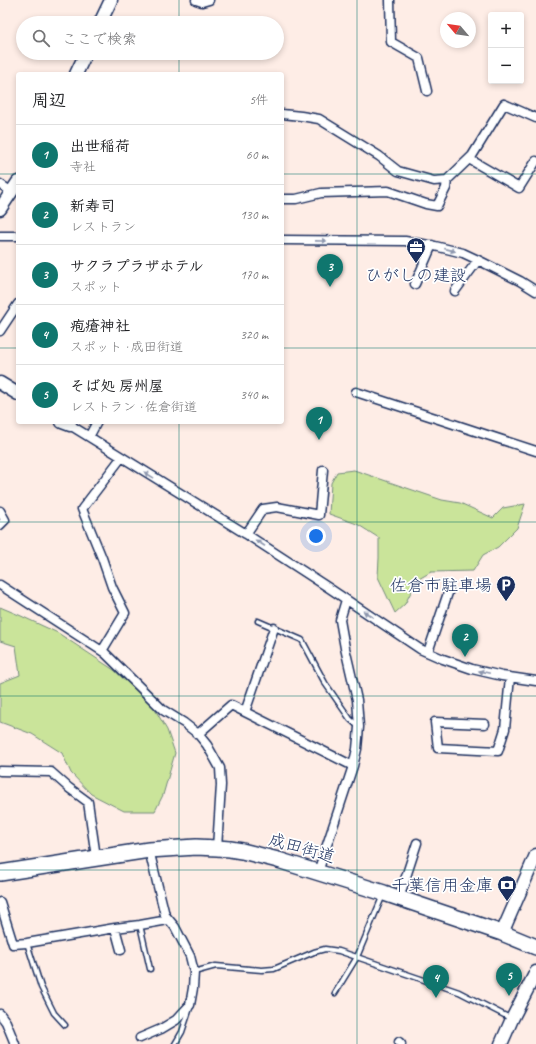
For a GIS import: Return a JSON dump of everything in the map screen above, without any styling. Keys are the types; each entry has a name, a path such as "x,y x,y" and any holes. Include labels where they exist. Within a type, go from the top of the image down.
{"highway":[{"name":"成田街道","path":"0,873 149,850 196,847 242,851 278,860 384,893 502,933 536,947"}],"street":[{"path":"103,16 110,0"},
{"path":"196,0 202,2 209,0"},
{"path":"390,0 391,42 419,58 427,91"},
{"path":"77,72 83,60"},
{"path":"284,199 296,199 321,193 388,191 426,204 437,206 446,188 447,180 472,156 504,104 536,118"},
{"path":"284,114 319,119 379,156 398,171 434,181 447,180"},
{"path":"469,158 519,188 536,161"},
{"path":"0,184 15,187 0,209"},
{"path":"0,236 16,236"},
{"path":"284,240 405,241 432,245 463,253 520,281 536,291"},
{"path":"415,284 432,245"},
{"path":"455,291 478,260"},
{"path":"0,331 15,315"},
{"path":"0,383 16,393"},
{"path":"356,392 536,451"},
{"path":"66,424 246,534 420,649 472,669 536,681"},
{"path":"89,437 96,424"},
{"path":"102,651 125,613 112,587 82,509 121,458"},
{"path":"246,534 263,509 277,507 319,515 323,470"},
{"path":"0,511 5,520 0,525"},
{"path":"0,585 102,651 163,710 184,723 198,734 207,744 220,768 221,784 217,848"},
{"path":"428,652 449,590"},
{"path":"318,872 353,766 360,728 357,700 340,620 346,600"},
{"path":"245,712 274,628"},
{"path":"485,724 435,722 438,748 498,751 505,729 510,677"},
{"path":"198,734 231,705 353,766"},
{"path":"0,770 51,772 88,802 96,857"},
{"path":"399,898 417,843"},
{"path":"140,1038 161,1029 176,1020 190,1005 194,972 190,956 175,927 165,915 149,850"},
{"path":"502,933 536,854"},
{"path":"0,902 13,944 168,920"},
{"path":"115,928 120,950"},
{"path":"501,1044 536,972"},
{"path":"0,1014 6,1022 14,1044"}],"lane":[{"path":"258,621 302,640 325,683 350,719 360,728"},
{"path":"335,993 358,958 384,893"},
{"path":"140,925 150,969"},
{"path":"27,943 41,987 54,1012 65,1025"},
{"path":"194,972 216,966 262,970 274,969 324,949 338,951 459,992 512,1019"},
{"path":"175,1044 184,1027 190,1005"}],"green space":[{"path":"354,470 442,500 460,503 493,518 503,508 525,504 517,528 498,547 483,555 473,571 431,572 417,580 405,604 395,613 378,577 379,538 357,524 329,514 331,483 337,472"},
{"path":"0,607 58,633 114,670 153,706 167,730 175,753 163,795 155,811 124,811 91,794 71,773 62,753 32,734 0,722 0,683 20,675 16,646 0,641"}],"place":[{"name":"ひがしの建設","path":"416,264"},
{"name":"サクラプラザホテル","path":"330,287"},
{"name":"出世稲荷","path":"319,440"},
{"name":"佐倉市駐車場","path":"506,602"},
{"name":"新寿司","path":"465,657"},
{"name":"千葉信用金庫","path":"507,902"},
{"name":"そば処 房州屋","path":"509,996"},
{"name":"疱瘡神社","path":"436,998"}]}
